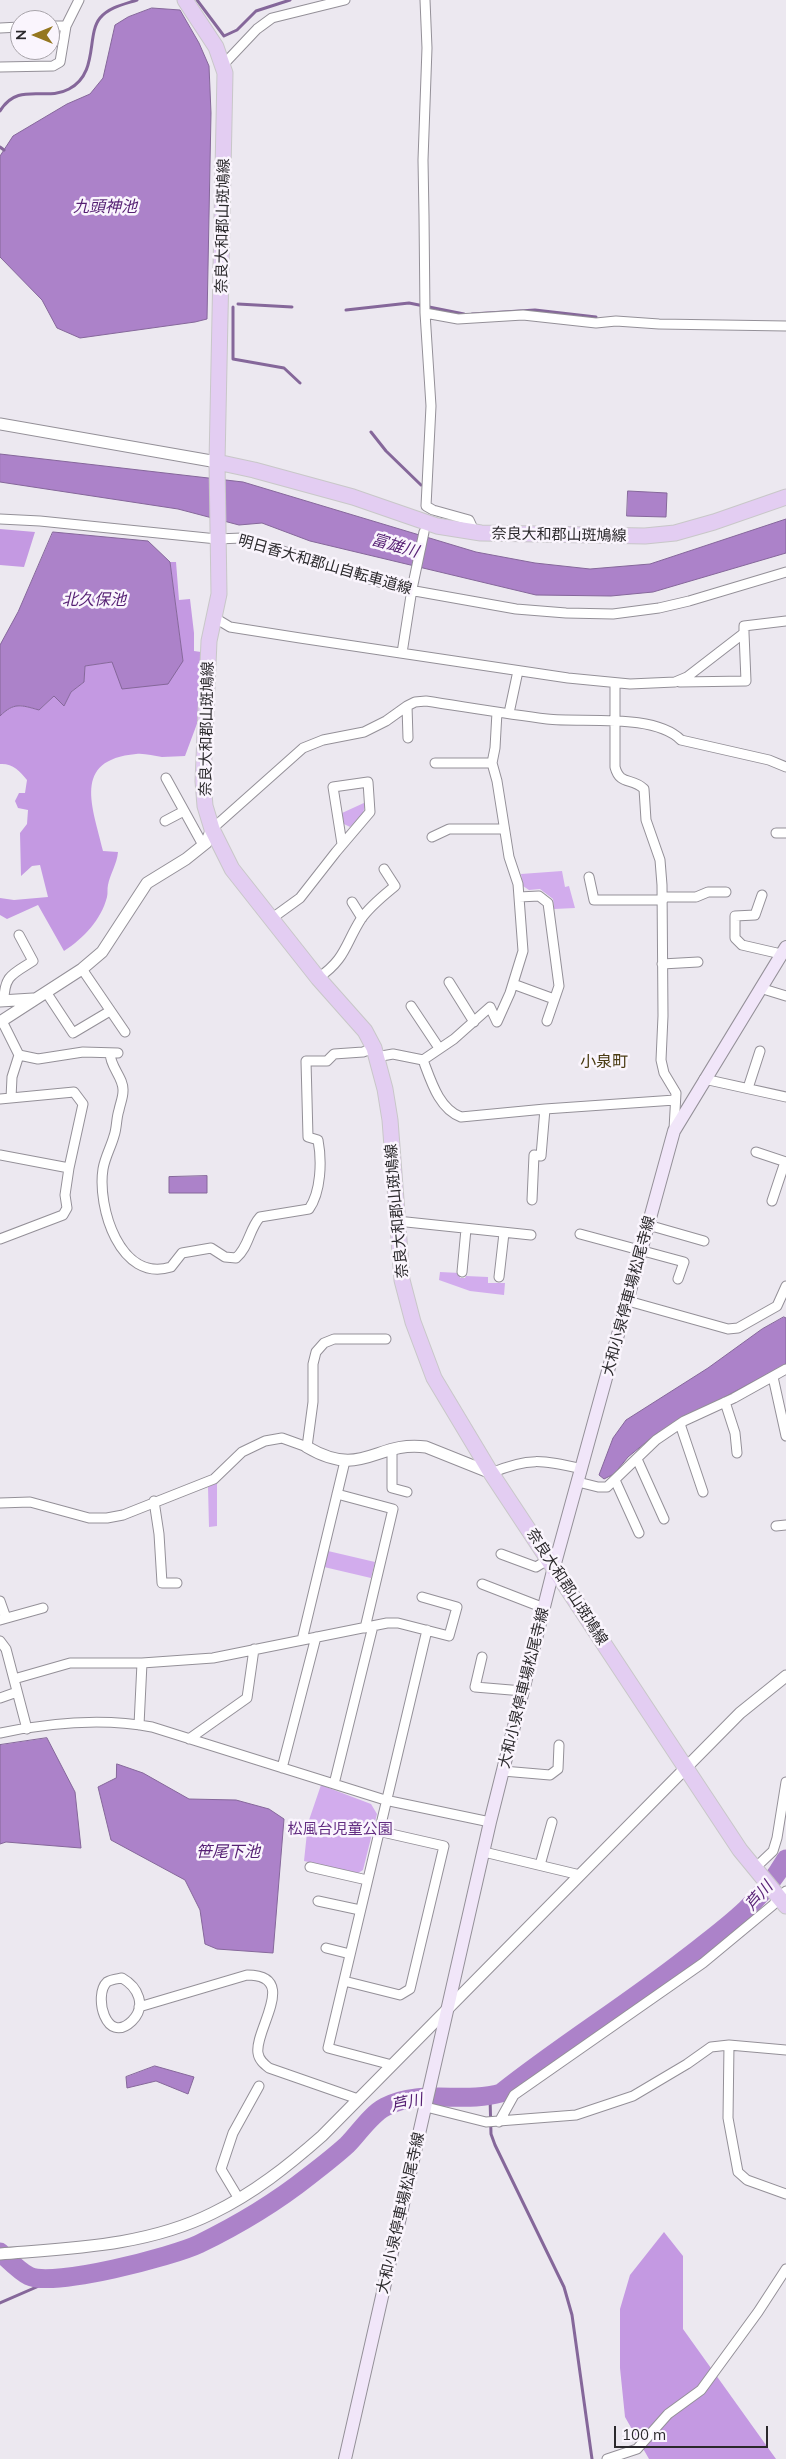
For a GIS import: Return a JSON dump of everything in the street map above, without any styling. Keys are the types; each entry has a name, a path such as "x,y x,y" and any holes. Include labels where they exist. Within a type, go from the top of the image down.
{"main road":[{"name":"奈良大和郡山斑鳩線","path":"184,0 216,47 223,65 225,87 217,465 219,594 209,640 203,782 205,806 212,829 232,869 318,978 365,1031 375,1052 390,1120 396,1221 402,1280 413,1322 431,1370 491,1472 686,1768 756,1872 782,1897"},
{"name":"奈良大和郡山斑鳩線","path":"217,465 254,470 353,497 437,526 475,533 645,536 675,533 786,497"},
{"name":"大和小泉停車場松尾寺線","path":"345,2459 490,1822 544,1608 551,1563 582,1469 674,1131 704,1079 784,951"}],"street":[{"path":"0,67 53,66 60,62 66,26 79,0"},
{"path":"223,65 257,29 272,18 345,0"},
{"path":"425,0 427,48 423,160 425,309 431,406 426,506 433,510 469,520 475,533"},
{"path":"60,26 66,26"},
{"path":"425,309 458,319 523,315 596,323 616,320 660,324 786,326"},
{"path":"0,424 217,465"},
{"name":"明日香大和郡山自転車道線","path":"0,519 242,538 398,588 516,609 613,614 689,601 786,572"},
{"path":"402,653 412,589 424,532"},
{"path":"215,618 230,627 518,671 615,683 746,681 744,626 786,621"},
{"path":"675,682 687,677 744,633"},
{"path":"510,709 518,671"},
{"path":"615,683 615,767 617,775 622,780 639,784 644,789 646,820 660,860 663,1016 661,1060 664,1073 674,1087 676,1100 674,1131"},
{"path":"19,934 33,961 10,976 4,985 2,1001 49,997 85,973 102,952 147,882 186,859 203,845 212,829 303,748 323,740 374,728 415,702 426,701 496,712 510,709 549,719 615,722 656,728 675,734 681,740 769,760 786,767"},
{"path":"406,706 408,738"},
{"path":"19,1055 38,1059 83,1052 114,1053 110,1060 122,1083 123,1090 114,1136 103,1171 104,1202 111,1228 124,1252 146,1269 171,1267 182,1253 211,1248 225,1257 236,1258 243,1252 255,1222 260,1217 309,1210 315,1200 321,1155 318,1140 308,1137 306,1061 327,1060 334,1054 375,1052 422,1060 474,1022 490,1007 497,1022 513,984 523,951 518,884 503,829 497,781 492,763 495,748 496,712"},
{"path":"435,764 492,763"},
{"path":"166,778 203,845"},
{"path":"271,919 300,898 342,844 370,812 368,782 333,787 342,844"},
{"path":"165,821 184,811"},
{"path":"432,837 449,829 503,829"},
{"path":"776,833 786,833"},
{"path":"318,978 340,960 362,918 395,886 384,869"},
{"path":"589,877 594,900 696,897 708,892 726,892"},
{"path":"762,895 755,915 735,916 735,938 742,945 784,951"},
{"path":"519,898 539,896 548,903 559,986 546,1021"},
{"path":"352,902 362,918"},
{"path":"662,964 698,962"},
{"path":"85,973 124,1032"},
{"path":"449,982 474,1022"},
{"path":"513,984 554,999"},
{"path":"760,988 786,996"},
{"path":"49,997 73,1033 110,1011"},
{"path":"11,1098 12,1077 19,1055 1,1021 36,999"},
{"path":"411,1006 439,1048"},
{"path":"748,1088 760,1051"},
{"path":"422,1060 445,1107 452,1114 468,1118 545,1109 676,1100"},
{"path":"704,1079 786,1097"},
{"path":"0,1099 74,1092 83,1104 69,1168 65,1195 67,1208 64,1214 0,1239"},
{"path":"532,1200 534,1155 541,1156 545,1109"},
{"path":"756,1152 786,1162 772,1201"},
{"path":"0,1155 69,1168"},
{"path":"396,1221 531,1235"},
{"path":"648,1226 704,1240"},
{"path":"462,1272 466,1229"},
{"path":"499,1277 504,1233"},
{"path":"580,1234 684,1262 678,1279"},
{"path":"628,1301 728,1329 738,1328 777,1306 786,1286"},
{"path":"307,1447 313,1402 313,1364 316,1352 324,1343 334,1339 386,1339"},
{"path":"578,1482 603,1487 615,1480 656,1440 680,1424 786,1369"},
{"path":"773,1377 786,1436"},
{"path":"725,1402 732,1418 736,1453"},
{"path":"680,1424 703,1492"},
{"path":"0,1503 30,1502 90,1518 107,1518 124,1514 214,1479 242,1452 265,1441 282,1438 337,1461 366,1458 402,1446 426,1447 491,1472 515,1462 527,1461 543,1461 582,1469"},
{"path":"392,1450 392,1488 407,1492"},
{"path":"637,1459 664,1519"},
{"path":"302,1640 345,1461"},
{"path":"615,1480 639,1532"},
{"path":"334,1784 393,1510 337,1494"},
{"path":"154,1501 159,1534 162,1583 177,1583"},
{"path":"776,1526 786,1525"},
{"path":"501,1554 536,1567 551,1563"},
{"path":"482,1584 544,1608"},
{"path":"14,1679 70,1663 142,1664 213,1658 398,1623 449,1636 457,1607 422,1597"},
{"path":"0,1601 3,1619 43,1608"},
{"path":"392,2065 328,2048 385,1800 427,1630"},
{"path":"282,1768 316,1637"},
{"path":"0,1641 6,1649 26,1728"},
{"path":"189,1739 247,1698 254,1649"},
{"path":"482,1657 475,1686 523,1691"},
{"path":"139,1725 142,1664"},
{"path":"0,2254 90,2247 138,2238 195,2221 239,2199 292,2162 392,2065 740,1713 786,1676"},
{"path":"0,1698 17,1692"},
{"path":"0,1734 26,1728 68,1724 139,1725 385,1800 490,1822"},
{"path":"503,1771 550,1774 558,1769 559,1745"},
{"path":"756,1872 773,1851 777,1838 786,1782"},
{"path":"540,1865 552,1822"},
{"path":"344,1981 400,1995 410,1989 444,1846 378,1831"},
{"path":"484,1852 580,1874"},
{"path":"310,1867 367,1880"},
{"path":"499,2122 514,2095 703,1963 782,1897"},
{"path":"318,1901 360,1910"},
{"path":"326,1948 350,1954"},
{"path":"139,2006 138,1995 133,1984 122,1978 106,1983 102,2000 104,2017 107,2024 114,2027 123,2026 131,2022 139,2006 247,1976 257,1976 267,1980 272,1991 271,2006 258,2044 257,2052 261,2060 269,2068 358,2099"},
{"path":"729,2045 728,2118 738,2172 747,2180 786,2194"},
{"path":"426,2108 486,2122 576,2115 634,2096 711,2047 729,2045 786,2050"},
{"path":"239,2199 221,2169 233,2133 246,2106 259,2086"},
{"path":"607,2459 637,2449 668,2414 701,2390 758,2312 786,2269"}],"green space":[{"path":"366,802 363,813 350,827 344,824 342,813"},
{"path":"562,871 565,887 569,886 575,908 554,909 553,899 540,889 529,890 523,886 521,874"},
{"path":"440,1272 460,1273 460,1278 465,1278 466,1276 488,1277 488,1283 505,1283 504,1295 470,1291 439,1280"},
{"path":"217,1483 217,1526 209,1527 208,1487"},
{"path":"328,1551 375,1562 371,1578 324,1567"},
{"name":"松風台児童公園","path":"321,1785 371,1804 377,1814 363,1870 358,1873 304,1861 308,1823"}],"shaded area":[{"path":"0,529 35,532 24,567 0,565"},
{"path":"170,562 176,562 179,600 190,599 194,651 201,652 198,721 185,756 162,757 136,754 116,758 102,766 94,776 91,788 92,803 103,851 118,852 101,913 91,928 64,951 38,905 7,919 0,915 0,898 14,900 48,897 40,865 32,866 21,876 20,833 27,824 28,810 18,808 15,801 19,793 25,793 27,780 15,768 0,764 0,716 9,708 18,706 39,710 54,696 64,706 71,692 84,682 85,666 112,662 183,661"},
{"path":"664,2232 683,2256 683,2329 776,2459 649,2459 625,2417 620,2368 620,2309 630,2275"}],"water":[{"name":"九頭神池","path":"152,8 180,10 199,43 209,66 211,113 207,319 80,338 57,328 42,300 0,257 0,156 13,136 67,104 90,94 103,78 115,25 128,17"},
{"name":"富雄川","path":"0,454 243,482 476,552 535,563 590,569 650,564 786,519 786,553 653,592 611,596 536,595 310,541 262,523 239,525 178,509 0,482"},
{"path":"628,491 667,493 666,517 627,516"},
{"name":"北久保池","path":"53,532 148,541 170,562 183,661 168,684 122,689 112,662 85,666 84,682 71,692 64,706 54,696 39,710 18,706 9,708 0,716 0,645 18,612"},
{"path":"207,1176 207,1193 169,1193 169,1177"},
{"path":"784,1317 786,1318 786,1364 656,1434 628,1457 614,1474 604,1479 599,1475 613,1438 626,1420 708,1368 762,1329"},
{"path":"47,1738 75,1792 81,1848 6,1842 0,1844 0,1745"},
{"name":"笹尾下池","path":"117,1764 143,1773 189,1799 236,1800 269,1809 284,1819 273,1953 217,1949 205,1944 200,1910 185,1880 111,1840 98,1787 116,1778"},
{"path":"155,2066 194,2077 188,2094 156,2081 127,2088 126,2077"}],"waterway":[{"path":"0,111 7,102 15,97 24,94 60,92 69,89 78,82 85,74 93,34 100,18 112,9 137,0"},
{"path":"197,0 224,36 237,30 256,11 290,0"},
{"path":"0,147 4,150"},
{"path":"346,310 409,303 464,314"},
{"path":"238,304 292,307"},
{"path":"233,307 233,359 284,368 300,383"},
{"path":"472,314 535,310 596,317"},
{"path":"371,432 386,451 421,485"},
{"name":"芦川","path":"0,2252 25,2274 42,2279 87,2274 141,2263 199,2244 256,2213 296,2186 324,2165 370,2119 385,2107 413,2098 472,2097 501,2093 728,1926 765,1889 786,1859"},
{"path":"490,2097 491,2134 495,2145 564,2287 572,2315 592,2459"},
{"path":"0,2303 55,2279"}],"district":[{"name":"小泉町","path":"604,1062"}]}
